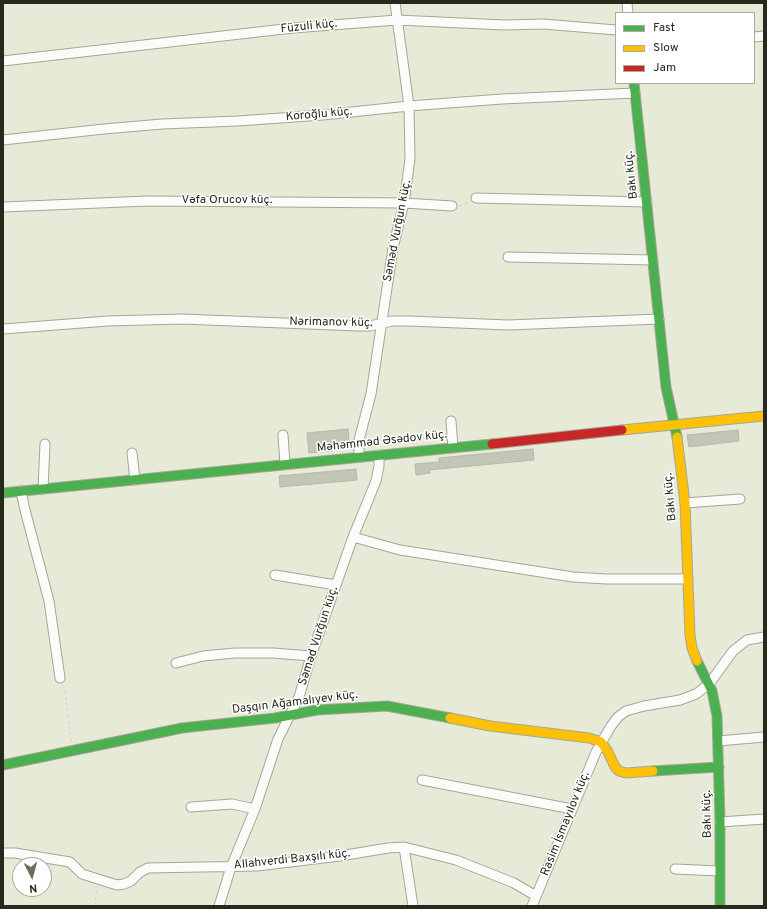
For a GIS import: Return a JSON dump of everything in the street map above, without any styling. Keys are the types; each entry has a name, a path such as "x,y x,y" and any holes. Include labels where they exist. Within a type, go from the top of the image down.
{"street":[{"name":"Səməd Vurğun küç.","path":"359,457 359,440 371,394 381,324 394,248 404,203 410,159 409,106 394,3"},
{"name":"Füzuli küç.","path":"3,61 293,28 397,20 504,25 543,24 615,30"},
{"name":"Bakı küç.","path":"634,84 666,387 679,454 685,503 692,648 709,684 716,710 719,767 720,906"},
{"name":"Koroğlu küç.","path":"3,140 162,124 316,116 409,106 502,99 635,93"},
{"path":"476,198 647,202"},
{"name":"Vəfa Orucov küç.","path":"3,208 147,201 404,203 452,206"},
{"path":"508,258 653,260"},
{"name":"Nərimanov küç.","path":"3,329 108,321 182,319 358,326 381,324 392,321 508,324 659,319"},
{"name":"Məhəmməd Əsədov küç.","path":"3,493 764,416"},
{"path":"451,421 453,447"},
{"path":"283,435 285,464"},
{"path":"43,489 45,444"},
{"path":"132,453 135,480"},
{"name":"Səməd Vurğun küç.","path":"218,906 231,867 255,809 278,739 299,697 311,656 352,537 376,481 379,466 379,455"},
{"path":"21,491 49,601 60,678"},
{"path":"685,503 740,499"},
{"path":"352,537 400,550 573,577 606,579 688,579"},
{"path":"275,575 336,585"},
{"name":"Rasim İsmayılov küç.","path":"532,906 601,742 618,717 626,711 644,706 680,700 696,694 709,684 733,651 747,640 764,636"},
{"path":"176,663 203,656 235,653 273,653 311,656"},
{"name":"Daşqın Ağamalıyev küç.","path":"3,765 182,728 275,718 317,710 386,706 408,709 490,726 589,738 601,742"},
{"path":"718,741 764,737"},
{"path":"601,742 608,752 615,767 619,771 626,773 719,767"},
{"path":"422,780 572,809"},
{"path":"191,807 232,804 255,809"},
{"path":"720,822 764,819"},
{"path":"404,847 413,906"},
{"name":"Allahverdi Baxşılı küç.","path":"3,853 15,853 70,862 82,874 117,885 131,881 140,872 148,868 231,867 285,863 404,847 456,860 514,883 536,896"},
{"path":"675,869 719,871"}],"path":[{"path":"452,206 462,206 476,198"},
{"path":"60,678 65,690 73,750"},
{"path":"95,906 98,879"}],"building":[{"path":"348,429 349,443 331,445 332,451 309,453 307,433"},
{"path":"738,430 739,441 689,447 687,435"},
{"path":"533,449 534,460 429,470 430,473 416,475 415,464 439,462 439,458"},
{"path":"356,469 357,480 280,487 279,476"}],"traffic: fast":[{"path":"634,84 666,387 677,437"},
{"path":"3,493 492,444"},
{"path":"697,661 712,691 717,716 720,822 720,906"},
{"path":"3,765 182,728 275,718 317,710 387,706 450,718"},
{"path":"653,771 719,767"}],"traffic: slow":[{"path":"622,430 764,416"},
{"path":"677,437 685,503 690,635 692,648 697,661"},
{"path":"450,718 490,726 589,738 601,742 608,752 615,767 619,771 626,773 653,771"}],"traffic: jam":[{"path":"492,444 622,430"}]}
